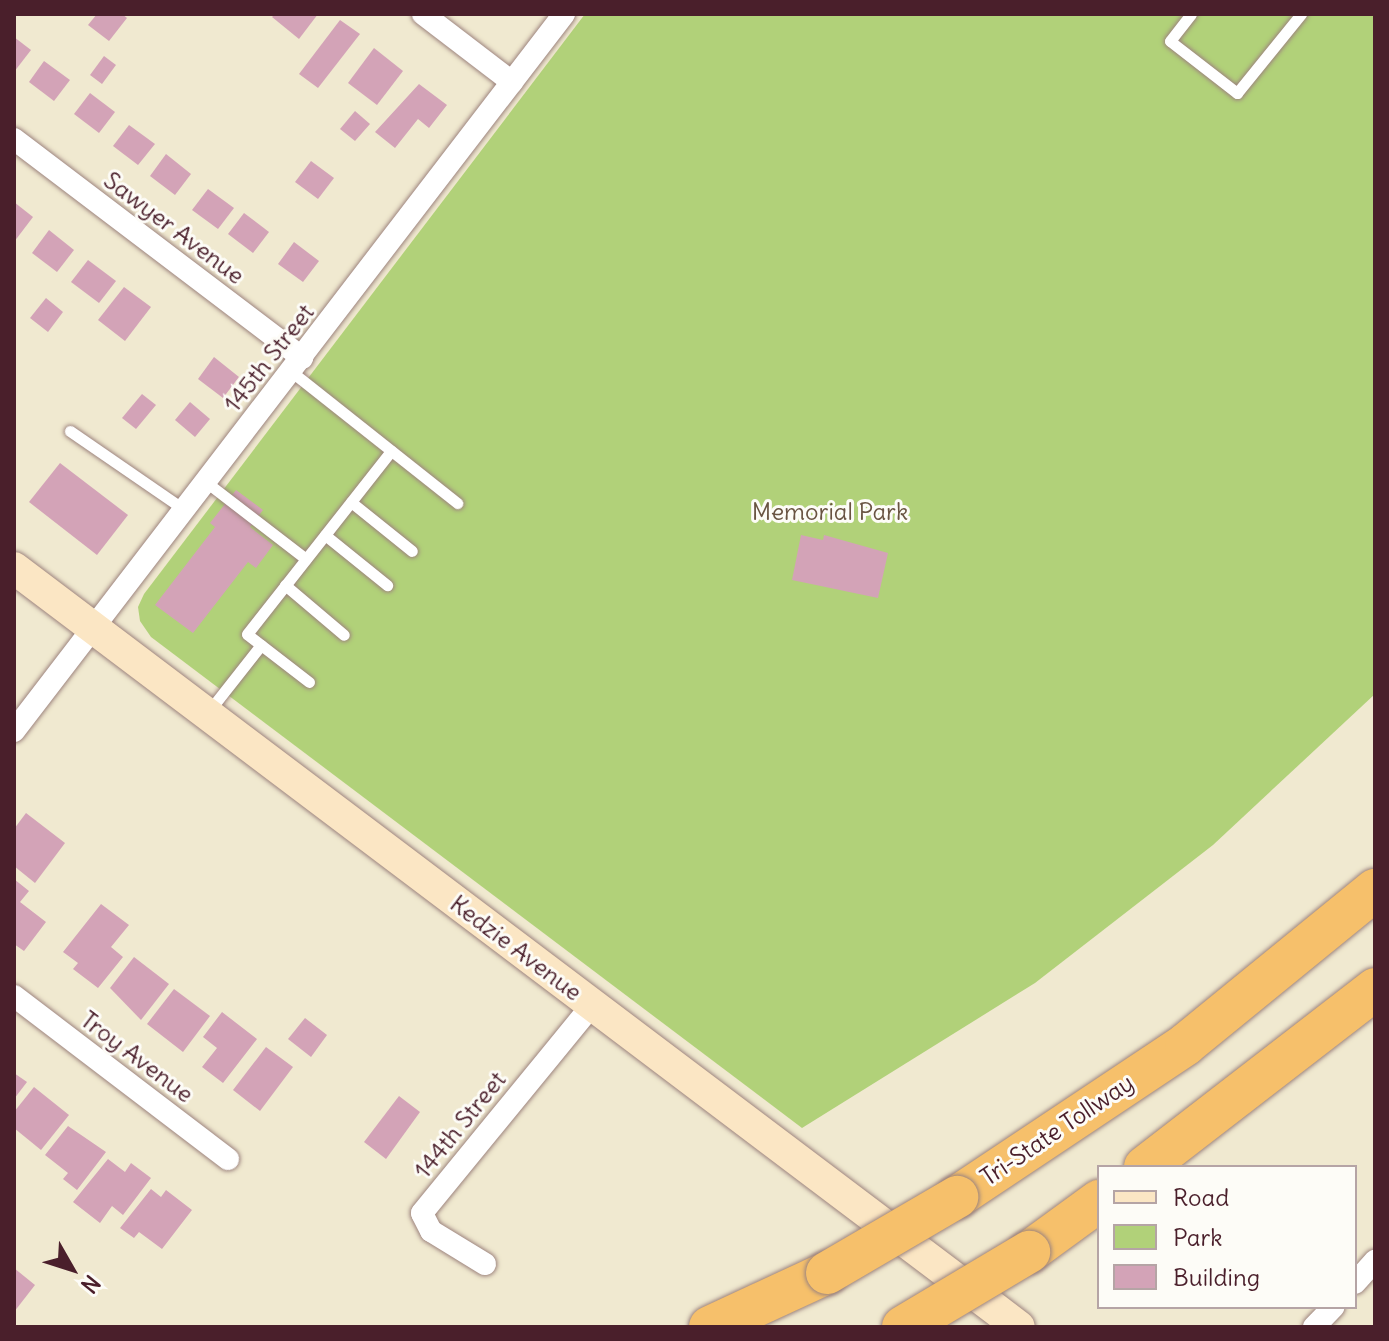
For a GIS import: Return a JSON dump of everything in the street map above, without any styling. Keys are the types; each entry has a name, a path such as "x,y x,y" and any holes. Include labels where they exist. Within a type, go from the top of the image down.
{"highway":[{"name":"Tri-State Tollway","path":"710,1327 827,1273 957,1197 1186,1044 1375,890"},
{"path":"1148,1165 1375,989"},
{"path":"903,1327 1029,1252 1097,1202"}],"main road":[{"name":"Kedzie Avenue","path":"14,568 1019,1327"}],"street":[{"path":"423,14 512,82"},
{"name":"145th Street","path":"14,731 564,14"},
{"name":"Sawyer Avenue","path":"14,139 297,365"},
{"name":"Troy Avenue","path":"14,996 228,1159"},
{"name":"144th Street","path":"485,1264 431,1231 422,1213 592,1005"},
{"path":"1357,1281 1375,1261"},
{"path":"1314,1327 1331,1309"}],"lane":[{"path":"1191,14 1170,41 1237,93 1301,14"},
{"path":"297,365 391,451 457,503"},
{"path":"70,431 185,510"},
{"path":"309,682 247,634 391,451"},
{"path":"206,482 306,559"},
{"path":"351,502 412,551"},
{"path":"325,535 387,585"},
{"path":"285,585 344,635"},
{"path":"207,714 261,645"}],"green space":[{"name":"Memorial Park","path":"585,14 1375,14 1375,694 1213,845 1035,983 802,1128 151,637 140,621 138,607 144,594"}],"building":[{"path":"97,14 122,14 127,18 109,41 88,25"},
{"path":"275,14 318,14 299,39 272,17"},
{"path":"340,20 360,34 318,88 299,74"},
{"path":"14,37 31,50 14,72"},
{"path":"374,48 403,71 377,105 348,83"},
{"path":"104,56 116,65 102,84 90,75"},
{"path":"44,61 70,80 54,101 29,82"},
{"path":"419,84 447,105 429,128 418,119 395,148 375,132"},
{"path":"90,93 115,112 99,133 74,114"},
{"path":"355,111 370,124 355,141 340,129"},
{"path":"129,125 155,144 138,165 113,146"},
{"path":"166,154 191,174 175,195 150,176"},
{"path":"311,161 334,178 318,199 295,182"},
{"path":"208,189 234,208 218,229 192,210"},
{"path":"14,202 33,217 14,242"},
{"path":"244,213 269,232 253,253 228,234"},
{"path":"49,230 74,250 57,272 32,253"},
{"path":"294,242 319,261 303,282 278,264"},
{"path":"88,260 116,281 99,303 71,282"},
{"path":"124,287 151,307 125,341 98,320"},
{"path":"46,298 63,312 48,332 30,318"},
{"path":"214,357 239,377 223,398 198,379"},
{"path":"142,394 156,405 136,429 122,418"},
{"path":"190,402 210,419 195,437 175,420"},
{"path":"60,463 128,515 97,555 29,502"},
{"path":"236,490 263,510 250,527 273,545 256,568 248,562 193,633 155,605 215,527 210,523"},
{"path":"801,535 823,540 824,535 888,553 878,598 792,580"},
{"path":"26,813 65,843 35,883 14,866 14,829"},
{"path":"14,879 29,891 20,902 46,922 24,951 14,944"},
{"path":"101,904 129,925 111,947 123,957 98,988 73,969 78,963 63,952"},
{"path":"134,957 169,984 141,1020 110,988"},
{"path":"174,989 210,1016 183,1052 147,1024"},
{"path":"222,1012 257,1039 223,1083 202,1067 217,1048 203,1037"},
{"path":"305,1018 327,1035 311,1057 288,1039"},
{"path":"266,1047 293,1067 260,1111 233,1090"},
{"path":"14,1073 27,1082 14,1099"},
{"path":"34,1087 69,1115 41,1150 14,1128 14,1112"},
{"path":"399,1096 420,1112 386,1159 364,1142"},
{"path":"68,1126 106,1152 77,1190 63,1179 68,1173 45,1155"},
{"path":"108,1159 125,1172 131,1163 151,1178 123,1215 112,1206 100,1223 73,1202"},
{"path":"151,1189 161,1197 166,1190 192,1210 162,1249 139,1232 134,1238 120,1228"},
{"path":"14,1268 35,1285 14,1312"}]}
